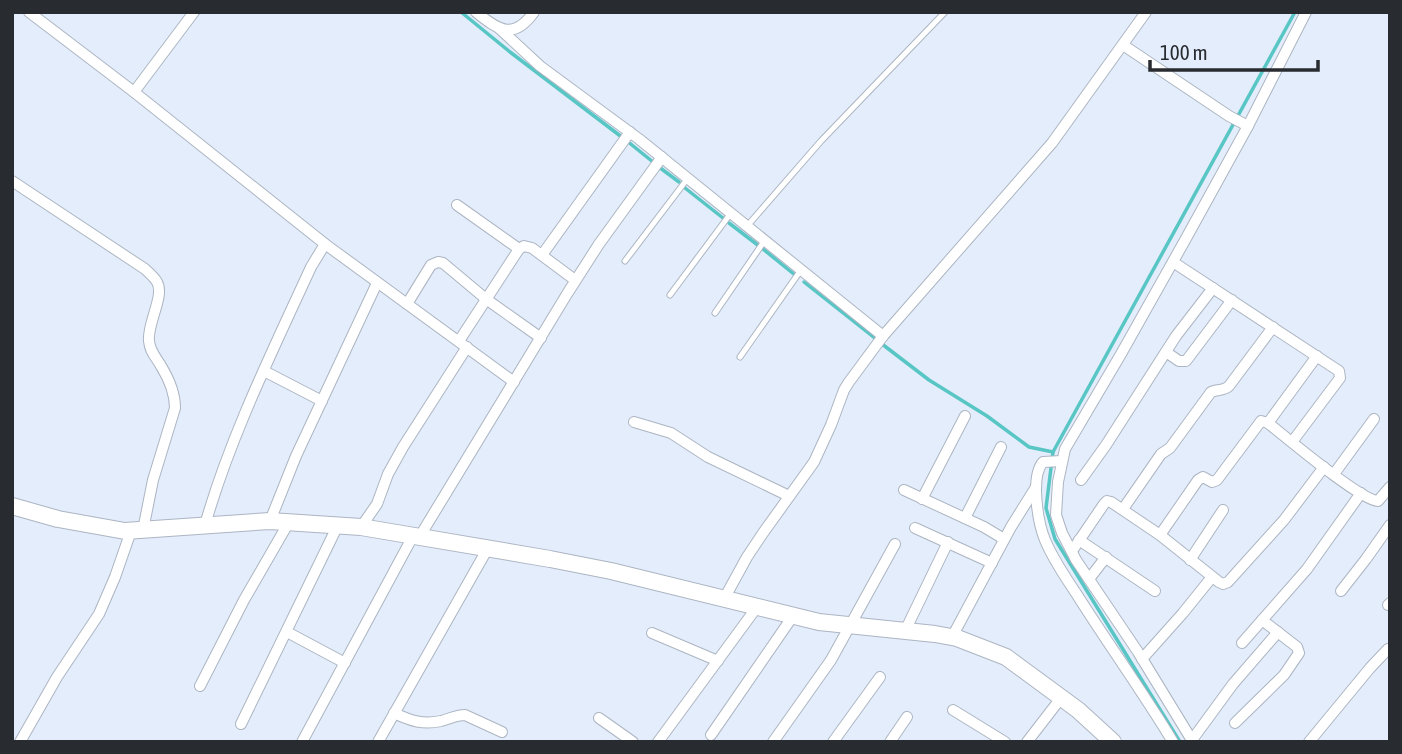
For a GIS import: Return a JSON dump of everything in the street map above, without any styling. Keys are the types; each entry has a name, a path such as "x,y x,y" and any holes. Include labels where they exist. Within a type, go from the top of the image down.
{"street":[{"path":"29,12 325,244 514,382"},
{"path":"476,12 499,28 540,66 748,225 883,336"},
{"path":"499,28 514,30 522,26 534,12"},
{"path":"724,599 747,557 814,462 844,390 883,336 1052,143 1146,12"},
{"path":"1173,742 1048,548 1039,518 1039,467 1055,461 1065,449 1173,262 1307,12"},
{"path":"134,92 188,14"},
{"path":"1123,45 1245,124"},
{"path":"542,255 629,132"},
{"path":"302,742 417,536 575,280 662,157"},
{"path":"12,181 145,270 158,283 149,341 152,353 175,398 175,408 137,531 102,608 57,677 20,742"},
{"path":"457,205 519,249"},
{"path":"205,525 212,499 264,371 311,267 325,244"},
{"path":"361,527 377,504 388,474 486,299 519,249 528,246 575,280"},
{"path":"1173,262 1336,368 1340,374 1292,442"},
{"path":"407,303 431,265 443,263 486,299 541,338"},
{"path":"270,521 296,457 377,283"},
{"path":"1081,480 1176,336 1213,288"},
{"path":"1166,352 1179,361 1186,361 1232,300"},
{"path":"1123,509 1161,454 1170,448 1212,392 1229,386 1273,327"},
{"path":"1268,423 1317,356"},
{"path":"264,371 322,401"},
{"path":"922,499 965,416"},
{"path":"1072,551 1107,501 1123,509 1219,582 1228,582 1374,419"},
{"path":"1160,536 1200,478 1215,482 1261,421 1268,423 1371,500 1378,501 1390,487"},
{"path":"634,422 671,433 708,457 789,496"},
{"path":"965,518 1001,447"},
{"path":"1055,461 1058,482 1056,515 1062,533 1193,741 1233,684 1279,632"},
{"path":"952,637 1004,539 1037,485"},
{"path":"904,490 1004,539"},
{"path":"1242,643 1307,569 1361,493"},
{"path":"12,506 102,528 137,531 270,521 361,527 611,571 819,622 952,637 1006,657 1061,698 1105,739"},
{"path":"1190,560 1223,510"},
{"path":"200,686 244,600 289,522"},
{"path":"241,724 338,525"},
{"path":"1340,591 1390,525"},
{"path":"915,528 992,563"},
{"path":"1079,540 1155,591"},
{"path":"905,631 948,542"},
{"path":"773,742 831,660 895,544"},
{"path":"378,742 488,548"},
{"path":"1089,579 1105,557"},
{"path":"1143,659 1212,577"},
{"path":"658,742 757,607"},
{"path":"711,735 793,616"},
{"path":"1235,723 1284,674 1299,653 1297,647 1262,620"},
{"path":"287,632 345,663"},
{"path":"652,633 718,661"},
{"path":"1309,742 1388,649"},
{"path":"833,742 880,677"},
{"path":"1027,742 1061,698"},
{"path":"953,710 1005,742"},
{"path":"394,713 421,723 464,715 502,732"},
{"path":"890,742 907,717"},
{"path":"599,719 632,742"}],"lane":[{"path":"748,225 821,141 945,12"},
{"path":"625,261 688,178"},
{"path":"670,295 731,212"},
{"path":"715,313 765,240"},
{"path":"740,357 801,270"}],"waterway":[{"path":"461,12 623,138"},
{"path":"1180,742 1055,539 1046,508 1053,452 1295,12"},
{"path":"627,141 653,162"},
{"path":"659,167 679,182"},
{"path":"685,188 723,218"},
{"path":"729,223 759,246"},
{"path":"763,249 795,275"},
{"path":"804,282 876,339"},
{"path":"882,344 929,380 987,416 1029,447 1053,452"}]}
